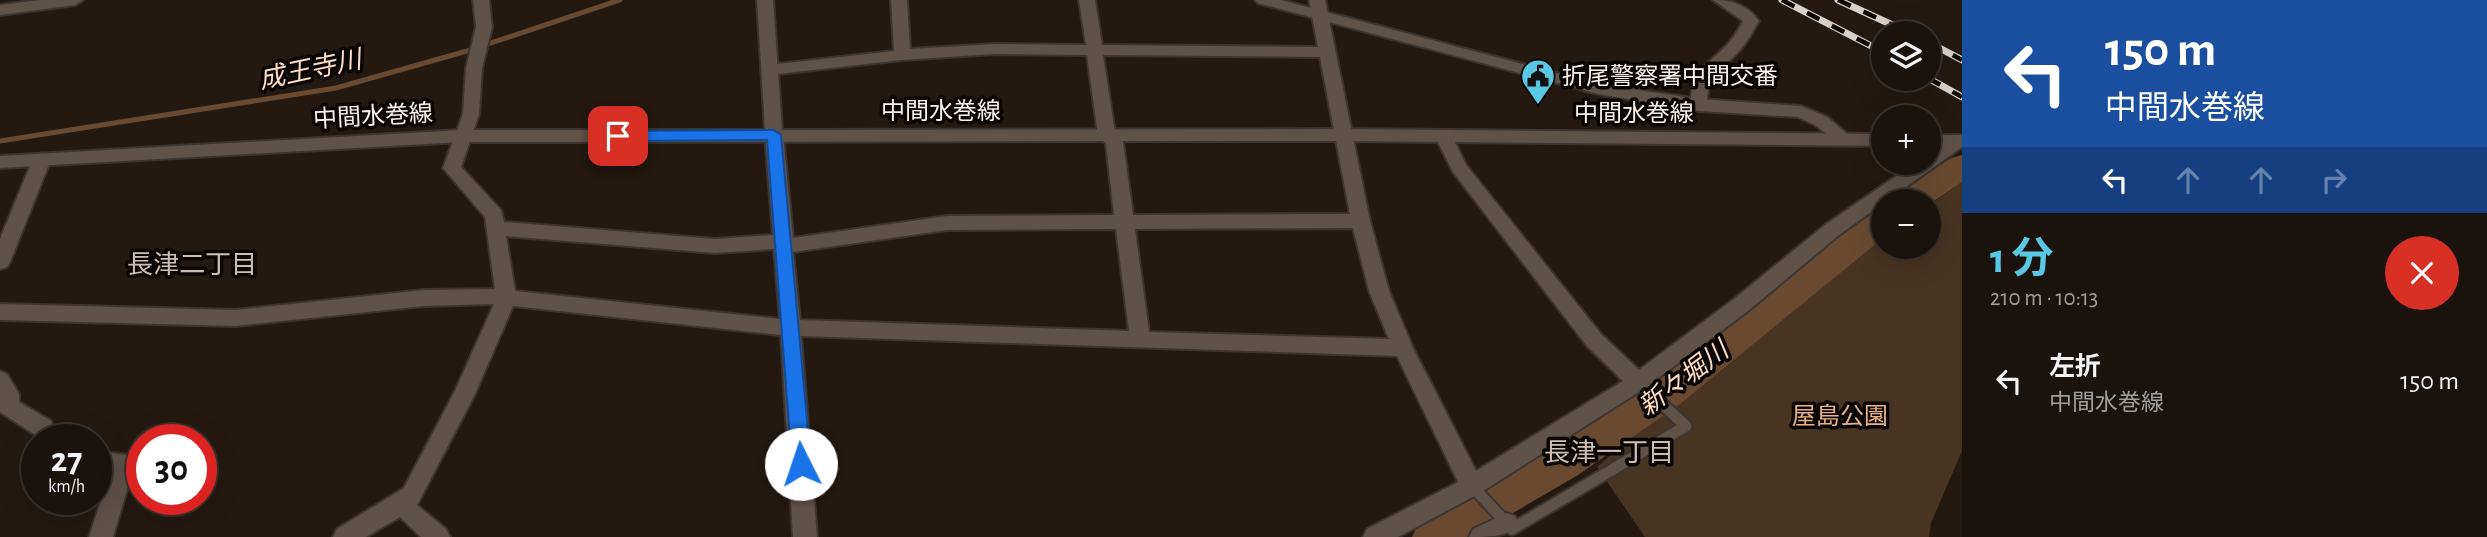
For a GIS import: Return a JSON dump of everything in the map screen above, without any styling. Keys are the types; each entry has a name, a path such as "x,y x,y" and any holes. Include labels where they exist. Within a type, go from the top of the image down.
{"street":[{"path":"0,10 75,0"},
{"path":"345,537 412,495 464,394 506,299 494,215 452,168 471,114 474,68 484,27 481,0"},
{"path":"765,0 782,241 800,440 805,537"},
{"path":"899,0 902,55"},
{"path":"1087,0 1107,135 1114,142 1140,339"},
{"path":"1263,0 1319,8 1598,89 1699,105 1801,112 1821,121 1844,139"},
{"path":"1699,105 1697,89 1701,76 1740,41 1751,21 1721,0"},
{"path":"1319,8 1361,221 1379,291 1403,348 1472,486"},
{"path":"769,70 902,55 994,50 1327,52"},
{"name":"中間水巻線","path":"0,162 462,136 1344,135 1871,140"},
{"path":"1444,136 1459,168 1594,340 1638,382"},
{"path":"1941,141 1960,141"},
{"path":"1376,537 1472,486 1638,382 1741,305 1862,207 1960,141"},
{"path":"0,262 42,159"},
{"path":"496,228 715,246 782,241 792,245 947,223 1361,221"},
{"path":"0,312 236,318 424,298 490,296 789,328 1403,348"},
{"path":"0,380 8,394 8,406 37,424"},
{"path":"112,462 120,462 121,472 112,501"},
{"path":"403,503 410,513 438,537"},
{"path":"101,537 108,515"},
{"path":"1481,537 1507,524"}],"lane":[{"path":"1472,486 1512,529 1686,426 1638,382"}],"green space":[{"name":"屋島公園","path":"1962,182 1962,451 1931,523 1929,537 1645,537 1597,467 1780,306 1871,244 1871,259 1941,259 1941,197"}],"waterway":[{"name":"成王寺川","path":"0,141 336,88 467,51 620,0"},
{"name":"新々堀川","path":"1928,189 1962,166"},
{"name":"新々堀川","path":"1433,537 1564,462 1666,393 1871,230"}],"railway":[{"path":"1782,0 1871,46"},
{"path":"1838,0 1884,21"},
{"path":"1941,49 1962,60"},
{"path":"1941,85 1962,97"}],"place":[{"name":"折尾警察署中間交番","path":"1538,106"}],"district":[{"name":"長津二丁目","path":"192,264"},
{"name":"長津一丁目","path":"1609,452"}],"route":[{"path":"618,136 774,135 801,464"}]}
